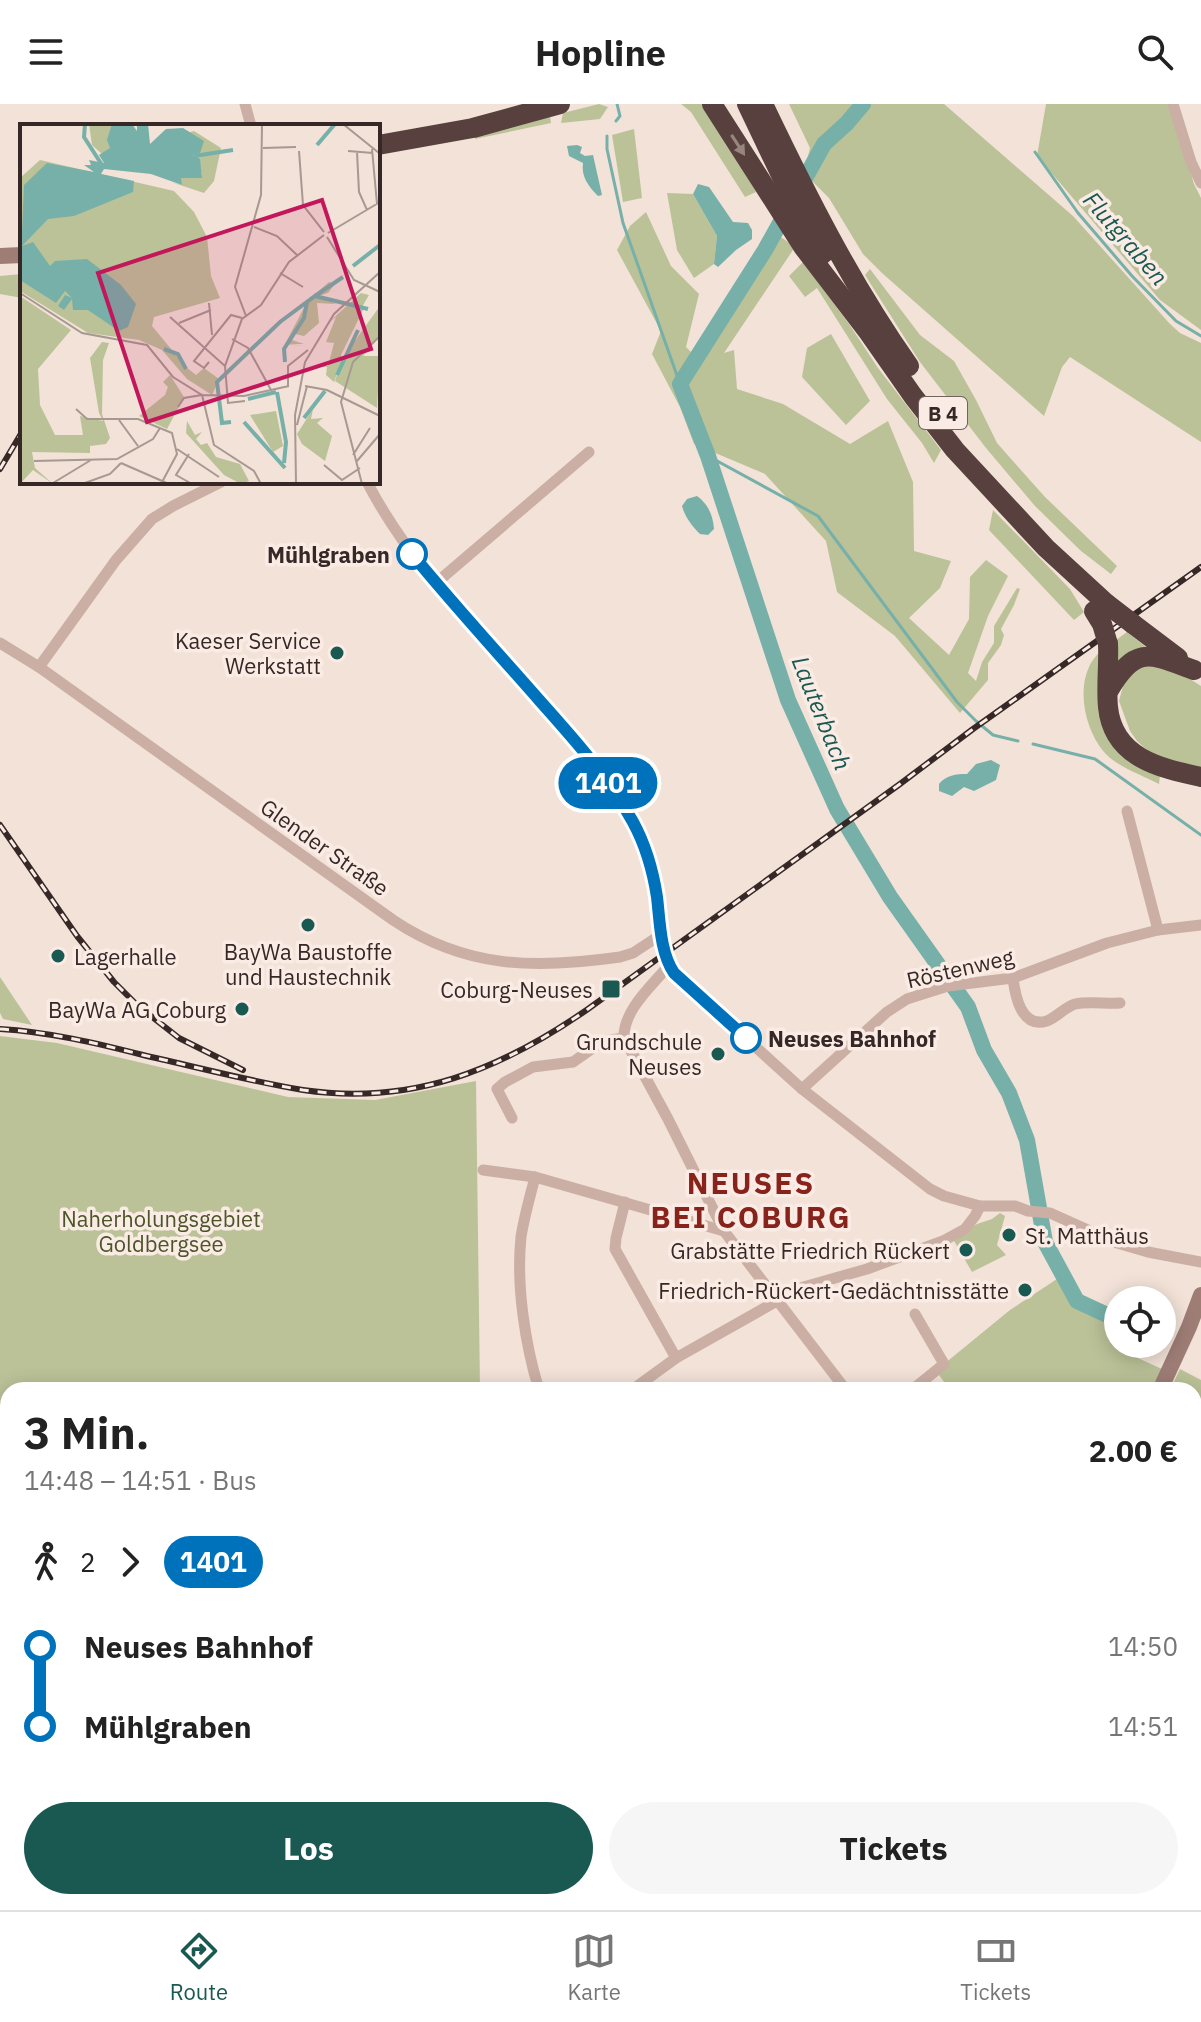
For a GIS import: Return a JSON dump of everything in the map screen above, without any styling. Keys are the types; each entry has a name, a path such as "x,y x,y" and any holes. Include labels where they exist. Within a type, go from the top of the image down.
{"highway":[{"path":"380,145 473,128 560,104"},
{"path":"712,104 779,175 804,248 869,333"},
{"name":"B 4","path":"747,104 779,175 869,333 955,450 1046,548 1106,604 1137,621 1199,668"},
{"name":"B 4","path":"763,104 779,175 809,197 839,255 900,353 982,464 1054,540 1106,604"},
{"path":"1106,604 1102,624 1108,644 1108,705 1116,732 1135,755 1156,766 1201,777"},
{"path":"1109,690 1125,666 1141,657 1150,656 1199,668"}],"street":[{"path":"245,104 250,124"},
{"path":"1173,104 1191,162 1201,183"},
{"path":"0,256 20,255"},
{"path":"436,583 589,452"},
{"path":"39,667 116,560 152,519 217,484"},
{"path":"368,484 383,513 436,583 576,741 618,797 634,823 647,856 669,965 674,973 802,1089 930,1189 980,1206 1015,1206 1043,1212 1117,1243 1201,1262"},
{"name":"Glender Straße","path":"0,643 39,667 393,920 433,944 481,959 535,963 620,957 633,953 662,934"},
{"path":"1127,811 1158,930"},
{"name":"Röstenweg","path":"802,1089 887,1012 907,999 951,986 1013,978 1107,943 1158,930 1201,925"},
{"path":"669,965 632,1010 625,1024 624,1038 724,1231 840,1382"},
{"path":"1013,978 1019,1008 1035,1021 1046,1021 1075,1004 1120,1003"},
{"path":"512,1118 497,1089 505,1082 533,1067 573,1062 603,1041 624,1038"},
{"path":"483,1170 535,1177 724,1231"},
{"path":"535,1177 521,1240 521,1279 529,1349 537,1382"},
{"path":"625,1202 615,1249 676,1358"},
{"path":"643,1382 676,1358 800,1288 867,1269 943,1241 965,1229 980,1206"},
{"path":"1164,1382 1201,1295"},
{"path":"915,1314 944,1364 922,1382"}],"green space":[{"path":"599,104 608,107 600,119 561,123 563,113"},
{"path":"681,104 708,104 756,192 745,197 691,112"},
{"path":"789,104 944,104 1073,216 1170,324 1180,333 1201,343 1201,442 1070,357 1062,367 1044,416 863,254 829,198 813,182 805,168 810,148"},
{"path":"1046,104 1170,104 1201,198 1201,330 1160,300 1037,156"},
{"path":"550,116 551,123 475,139 476,132"},
{"path":"634,129 642,198 623,202 612,135"},
{"path":"667,193 693,194 717,236 714,264 694,278 677,250"},
{"path":"646,212 671,266 699,294 686,347 694,355 730,316 771,230 795,247 724,353 734,350 737,389 783,404 850,444 888,421 913,482 914,551 951,561 940,588 909,618 949,655 969,619 970,577 986,560 1008,576 988,616 968,673 976,681 982,662 994,643 994,626 1017,588 1020,589 1001,629 1004,635 1001,645 988,663 988,680 960,713 895,636 837,592 826,541 765,474 694,444 680,407 652,354 661,331 617,250 630,226"},
{"path":"803,262 941,450 934,463 887,399 817,288 805,297 789,276"},
{"path":"870,269 920,335 954,361 997,443 1045,497 1117,566 1111,574 1081,551 1035,506 986,448 920,362 865,275"},
{"path":"20,274 20,298 0,294 0,276"},
{"path":"831,334 870,401 846,425 802,377 807,348"},
{"path":"993,510 1070,589 1084,612 1074,620 989,530"},
{"path":"1127,632 1151,651 1115,668 1112,643"},
{"path":"1100,651 1098,704 1105,733 1130,761 1160,775 1159,784 1109,757 1092,733 1085,711 1085,677"},
{"path":"1159,659 1201,686 1201,768 1170,761 1149,752 1130,731 1119,701 1126,675"},
{"path":"0,977 32,1025 3,1019 0,1013"},
{"name":"Naherholungsgebiet Goldbergsee","path":"0,1036 57,1043 288,1097 375,1100 476,1081 480,1382 0,1382"},
{"path":"1000,1213 1005,1216 997,1245 1006,1255 972,1272 953,1239"},
{"path":"1060,1277 1077,1307 1104,1318 1104,1358 1138,1358 1162,1369 1155,1382 944,1382 939,1375 944,1364 1010,1310"},
{"path":"1180,1369 1201,1380 1201,1382 1174,1382"}],"water":[{"path":"567,146 582,147 580,153 593,155 602,195 598,196 588,185 583,163 569,156"},
{"path":"698,184 709,187 733,222 748,223 752,230 752,239 718,267 714,264 717,236 693,194"},
{"path":"697,496 707,506 712,519 714,529 708,535 697,531 682,506 687,499"},
{"path":"991,760 1000,765 996,780 974,791 964,787 952,796 939,791 939,784 945,779 967,774 976,764"}],"waterway":[{"path":"616,121 620,116 617,104"},
{"name":"Lauterbach","path":"863,104 824,144 765,250 680,384 708,456 788,700 837,809 890,897 968,1007 984,1050 1009,1093 1027,1140 1045,1242 1077,1301 1104,1314"},
{"path":"607,136 623,223 680,384"},
{"name":"Flutgraben","path":"1035,152 1078,213 1132,276 1176,321 1201,336"},
{"path":"708,456 818,516 957,702 993,735 1018,741"},
{"path":"1033,744 1095,759 1201,835"}],"railway":[{"path":"0,469 20,435"},
{"path":"0,1029 72,1039 223,1074 303,1090 343,1094 381,1093 418,1087 488,1066 522,1050 588,1009 1201,567"},
{"path":"0,825 77,936 114,982 137,1005 179,1038 243,1070"}],"bus line":[{"name":"1401","path":"412,554 576,741 618,797 634,823 647,856 669,965 746,1038"}],"place":[{"name":"Mühlgraben","path":"412,554"},
{"name":"Kaeser Service Werkstatt","path":"337,653"},
{"name":"BayWa Baustoffe und Haustechnik","path":"308,925"},
{"name":"Lagerhalle","path":"58,956"},
{"name":"Coburg-Neuses","path":"611,989"},
{"name":"BayWa AG Coburg","path":"242,1009"},
{"name":"Neuses Bahnhof","path":"746,1038"},
{"name":"Grundschule Neuses","path":"718,1054"},
{"name":"St. Matthäus","path":"1009,1235"},
{"name":"Grabstätte Friedrich Rückert","path":"966,1250"},
{"name":"Friedrich-Rückert-Gedächtnisstätte","path":"1025,1290"}],"district":[{"name":"NEUSES BEI COBURG","path":"751,1199"}]}
